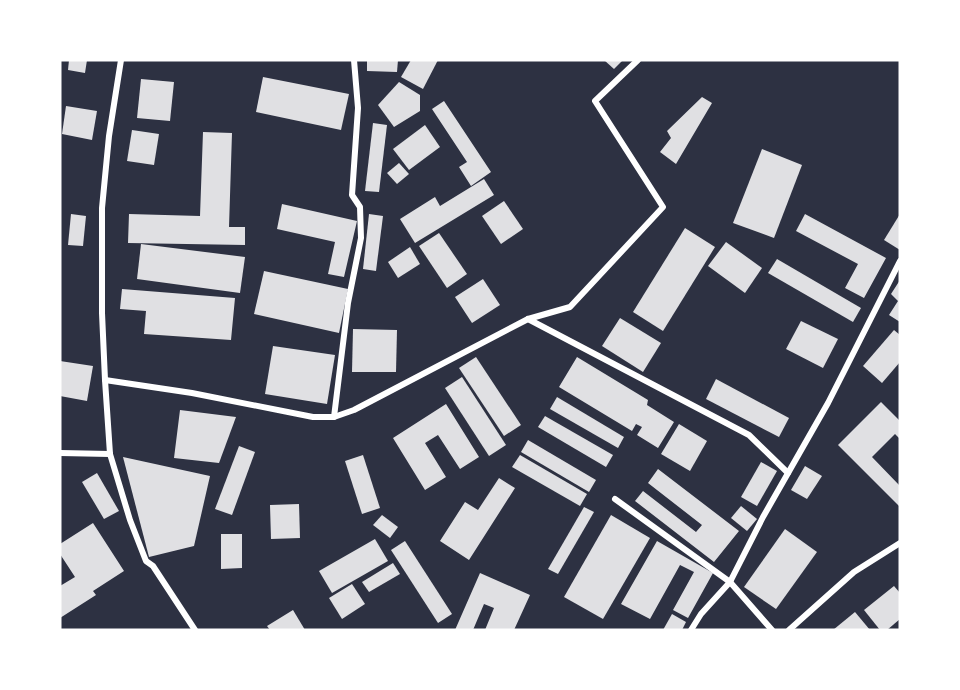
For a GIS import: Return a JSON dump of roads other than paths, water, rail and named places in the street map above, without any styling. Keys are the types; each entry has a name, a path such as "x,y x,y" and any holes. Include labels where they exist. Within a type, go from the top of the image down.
{"street":[{"path":"121,60 109,136 102,208 102,313 110,454 130,520 146,561 153,566 195,630"},
{"path":"334,417 348,303 361,238 360,207 351,195 358,108 354,60"},
{"path":"105,380 192,393 314,417 334,417 354,410 528,319 570,307 663,207 595,102 638,60"},
{"path":"691,630 701,614 730,582 828,403 900,261"},
{"path":"528,319 749,435 788,473"},
{"path":"60,453 110,454"},
{"path":"615,499 730,582 772,630"},
{"path":"789,630 855,572 900,543"}]}
